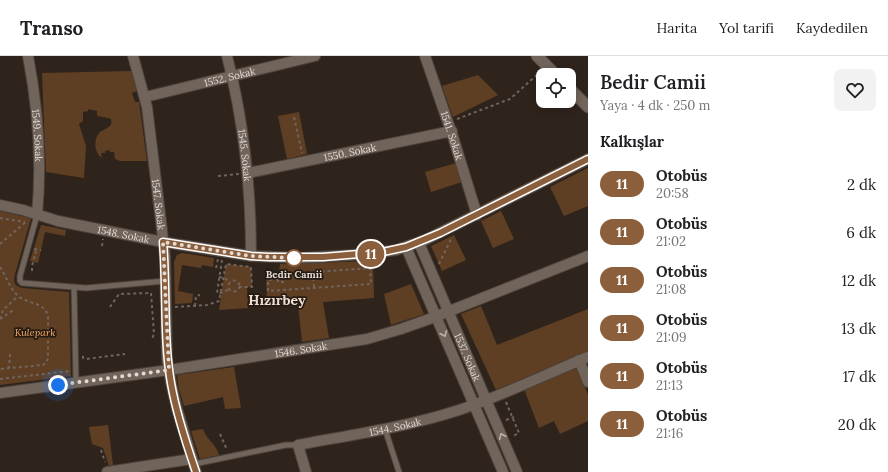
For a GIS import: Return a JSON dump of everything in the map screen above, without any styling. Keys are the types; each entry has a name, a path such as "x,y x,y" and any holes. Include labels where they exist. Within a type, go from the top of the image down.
{"street":[{"name":"1549. Sokak","path":"28,56 34,92 38,134 39,188 34,216"},
{"name":"1547. Sokak","path":"133,56 145,97 149,119 163,242 169,370 173,396 194,465"},
{"name":"1545. Sokak","path":"226,56 239,110 248,173 252,230 251,256"},
{"name":"1552. Sokak","path":"145,97 313,56"},
{"name":"1541. Sokak","path":"425,56 450,126 477,215"},
{"path":"537,56 549,68"},
{"path":"576,95 588,107"},
{"name":"1550. Sokak","path":"248,173 450,126"},
{"name":"1548. Sokak","path":"0,205 34,216 163,242 251,256 284,258 323,257 383,252 419,243 588,159"},
{"name":"1537. Sokak","path":"419,243 435,274 448,312 486,399 514,471"},
{"name":"1537. Sokak","path":"406,247 503,472"},
{"name":"1546. Sokak","path":"0,392 169,370 352,342 436,317 588,256"},
{"path":"584,359 588,382"},
{"name":"1544. Sokak","path":"298,445 446,414 584,359"},
{"path":"298,445 306,472"},
{"name":"1544. Sokak","path":"107,472 194,465"}],"lane":[{"path":"34,216 18,283 74,288 98,288 165,281"},
{"path":"421,283 435,274"},
{"path":"74,288 76,383"},
{"path":"457,365 469,360"},
{"path":"384,428 399,472"},
{"name":"1544. Sokak","path":"194,465 286,445 298,445"}],"path":[{"path":"450,126 510,99 546,65"},
{"path":"294,117 304,161"},
{"path":"218,176 248,173"},
{"path":"0,244 34,216"},
{"path":"0,218 27,222"},
{"path":"435,274 454,235"},
{"path":"102,246 104,237"},
{"path":"32,271 35,249 41,250"},
{"path":"216,268 218,258"},
{"path":"222,259 217,285 217,293 222,294"},
{"path":"350,262 350,269"},
{"path":"166,308 207,305 219,301 222,294 223,285 226,264 251,267 252,287 240,287 236,291 232,291 223,285"},
{"path":"0,266 11,287 18,296 42,307 46,310 48,317 48,360 45,364 39,366 0,369"},
{"path":"370,268 371,284 268,291 268,280 278,279 278,276 350,269 370,268"},
{"path":"313,272 314,288"},
{"path":"278,279 278,282 284,282 284,276"},
{"path":"219,277 230,282 237,281 240,287"},
{"path":"222,294 229,288 230,282"},
{"path":"11,287 18,283"},
{"path":"110,307 119,294 148,292 152,294 154,334 152,339"},
{"path":"195,306 196,296 200,295"},
{"path":"0,319 3,310 18,296"},
{"path":"0,319 15,309"},
{"path":"83,350 83,358 86,359 125,354"},
{"path":"9,369 10,354"},
{"path":"0,379 71,371"},
{"path":"506,402 519,433 512,437"},
{"path":"505,421 513,417"},
{"path":"220,434 229,457"},
{"path":"101,450 107,472"}],"green space":[{"path":"131,71 137,91 132,93 135,102 139,102 147,161 120,161 115,159 114,152 110,152 110,150 105,151 105,153 101,153 102,158 99,156 95,146 96,138 100,132 111,125 111,119 97,116 97,111 88,109 88,111 83,112 83,121 79,124 86,146 84,178 46,172 42,73"},
{"path":"478,75 498,95 453,117 442,86"},
{"path":"299,112 307,154 287,159 278,116"},
{"path":"456,163 462,182 431,192 425,172"},
{"path":"588,168 588,206 564,216 550,187"},
{"name":"Kulepark","path":"0,211 31,218 15,274 14,281 16,285 22,288 69,292 71,376 0,385"},
{"path":"501,211 514,239 493,248 481,221"},
{"path":"41,225 66,230 65,236 45,232 38,263 30,261"},
{"path":"454,235 466,260 442,271 431,246"},
{"path":"182,253 214,258 213,267 202,265 201,268 182,265 178,291 193,294 192,302 175,304 174,262 177,255"},
{"path":"373,261 374,298 323,302 329,338 302,342 298,304 267,306 266,272 279,272 280,264"},
{"path":"226,264 251,267 252,287 247,287 248,308 219,310"},
{"path":"411,284 424,314 391,325 384,294"},
{"path":"481,306 497,345 588,309 588,351 496,390 461,314"},
{"path":"234,367 241,408 225,409 223,397 184,406 177,375"},
{"path":"574,368 578,370 588,395 588,421 560,434 554,421 539,428 524,389"},
{"path":"108,425 113,465 109,466 103,448 92,444 89,427"},
{"path":"203,429 206,436 218,451 219,455 200,459 191,431"}],"bus line":[{"name":"11","path":"196,472 173,396 171,383 168,358 163,242 251,256 293,258 367,254 396,250 423,241 440,233 588,159"}],"place":[{"name":"Bedir Camii","path":"294,258"}],"district":[{"name":"Hızırbey","path":"277,300"}],"route":[{"path":"58,385 169,370 163,242 251,256 294,258"}]}
